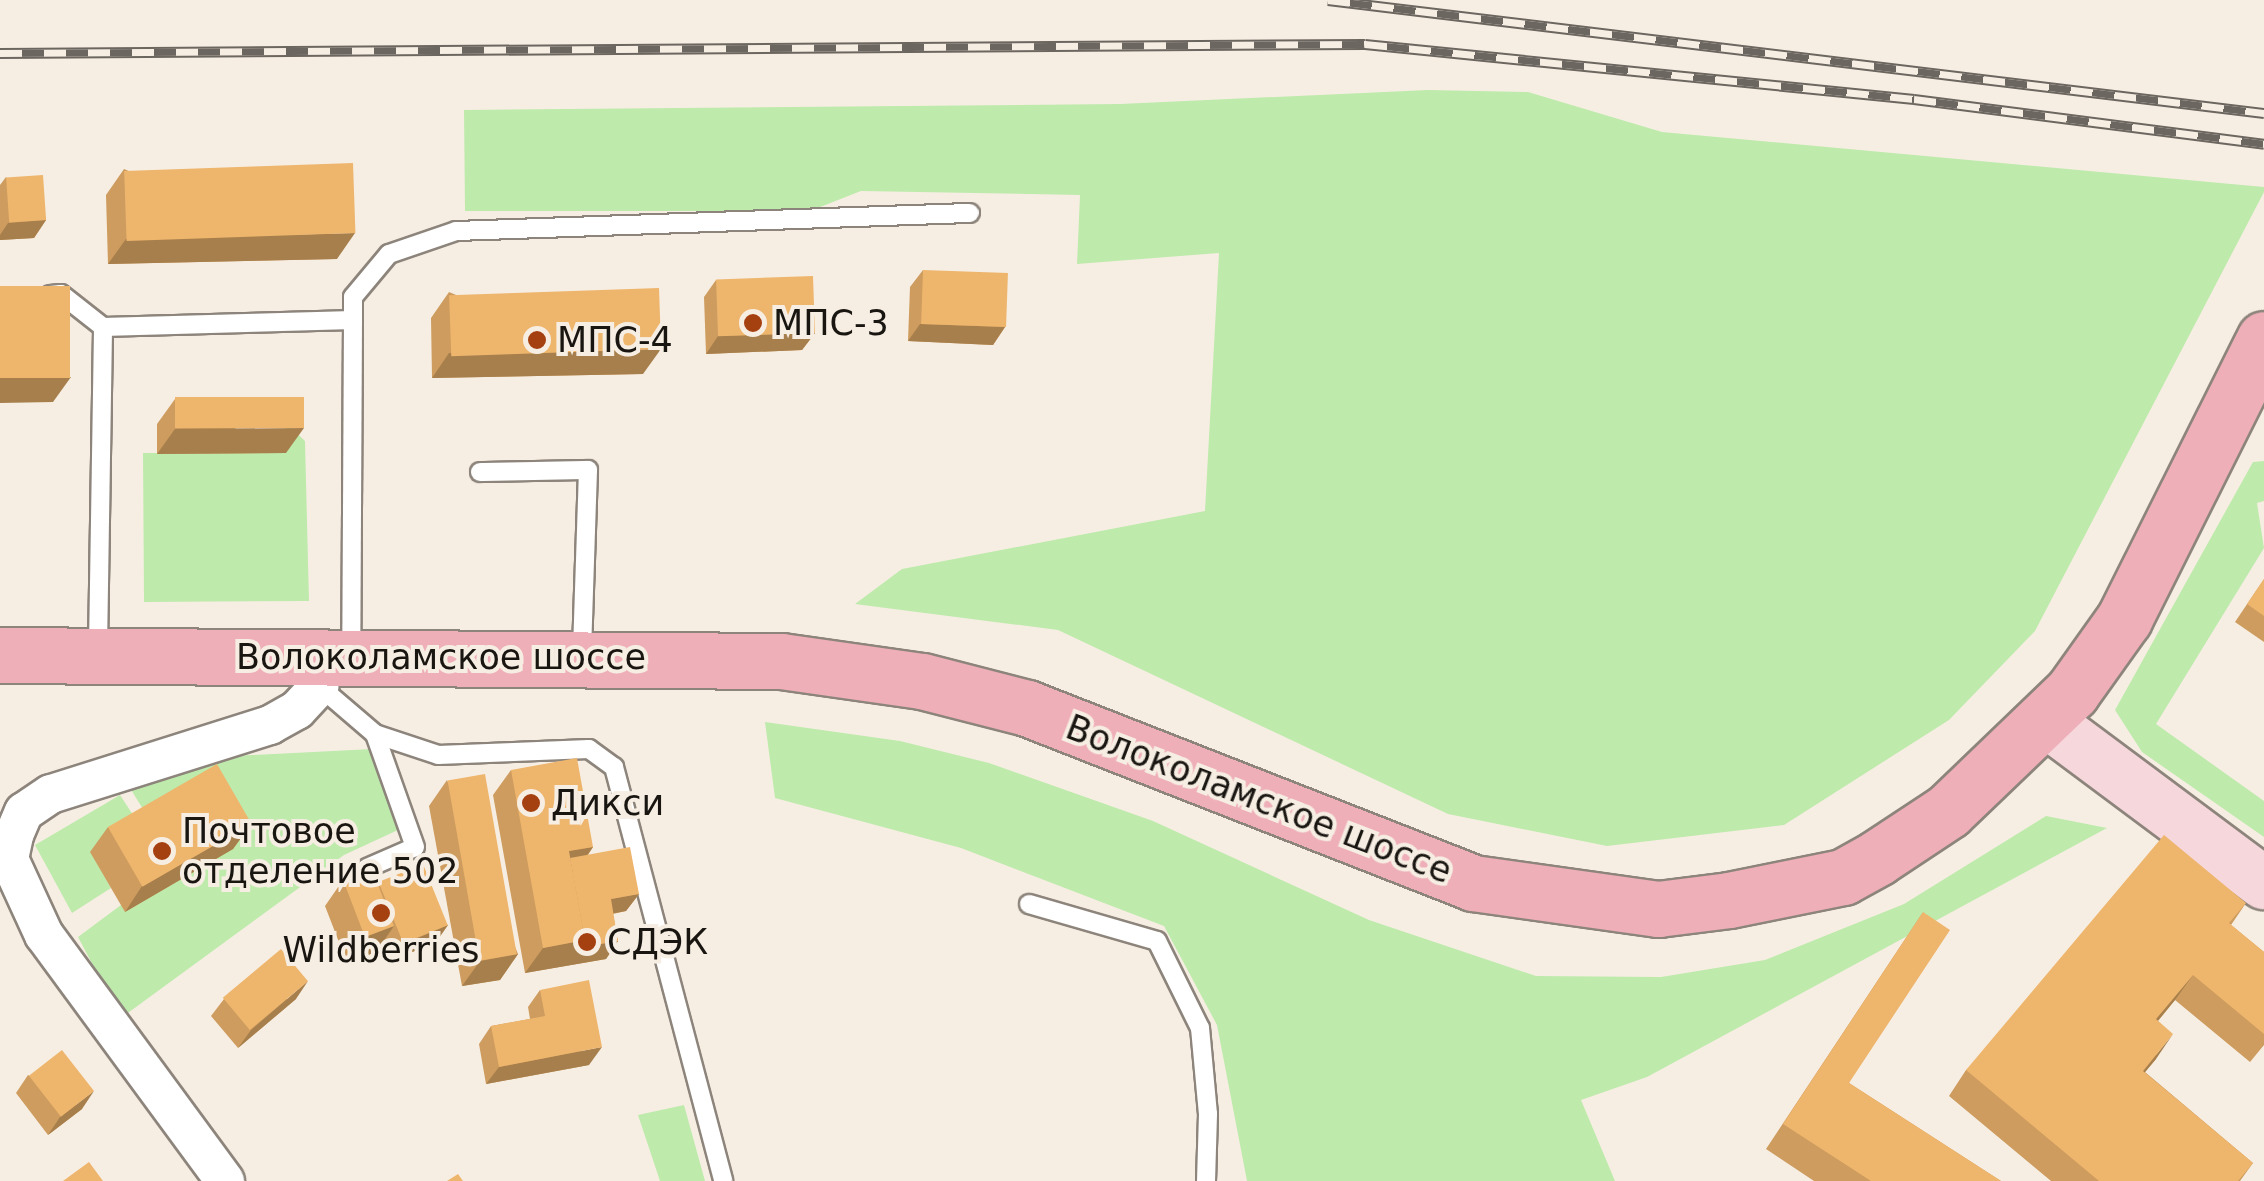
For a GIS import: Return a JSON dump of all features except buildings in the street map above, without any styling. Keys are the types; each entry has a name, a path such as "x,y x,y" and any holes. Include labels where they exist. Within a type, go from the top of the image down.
{"main road":[{"name":"Волоколамское шоссе","path":"0,655 98,654 330,667 582,658 780,660 922,681 1027,708 1473,883 1658,909 1843,878 1948,810 2045,720 2124,620 2264,339"},
{"path":"2045,720 2264,882"}],"street":[{"path":"224,1181 108,1027 19,889 10,859 14,835 24,812 52,794 270,725 298,710 330,667"}],"lane":[{"path":"367,868 415,848 375,734 330,667 354,297 388,254 456,231 970,213"},
{"path":"30,296 61,294 103,327 352,320"},
{"path":"98,654 103,327"},
{"path":"480,472 588,470 582,658"},
{"path":"375,734 438,756 589,749 614,767 723,1181"},
{"path":"0,804 52,794"},
{"path":"1030,904 1157,940 1200,1028 1208,1114 1206,1181"}],"green space":[{"path":"1428,90 1528,92 1662,132 2264,187 2264,192 2035,631 1949,720 1784,825 1607,846 1448,814 1058,630 855,604 902,569 1205,511 1219,253 1077,264 1080,195 861,191 810,211 465,211 464,110 1120,104"},
{"path":"286,423 305,441 309,601 144,602 143,453 286,453"},
{"path":"2264,461 2264,501 2257,503 2264,548 2156,724 2264,801 2264,837 2142,752 2115,710 2253,462"},
{"path":"765,722 900,741 989,763 1153,821 1369,920 1536,976 1661,977 1765,960 1904,904 2046,816 2107,828 1647,1077 1581,1100 1615,1181 1247,1181 1217,1025 1164,926 961,848 775,798"},
{"path":"372,749 398,830 344,855 121,1018 78,937 121,905 149,819 130,788 233,756"},
{"path":"120,795 139,824 91,852 111,888 72,913 35,845"},
{"path":"684,1105 705,1181 660,1181 638,1115"}],"railway":[{"path":"1328,0 2264,113"},
{"path":"0,53 1365,44 1914,99 2264,144"}],"place":[{"name":"МПС-3","path":"753,323"},
{"name":"МПС-4","path":"537,340"},
{"name":"Дикси","path":"531,803"},
{"name":"Почтовое отделение 502","path":"162,851"},
{"name":"Wildberries","path":"381,913"},
{"name":"СДЭК","path":"587,942"}]}
